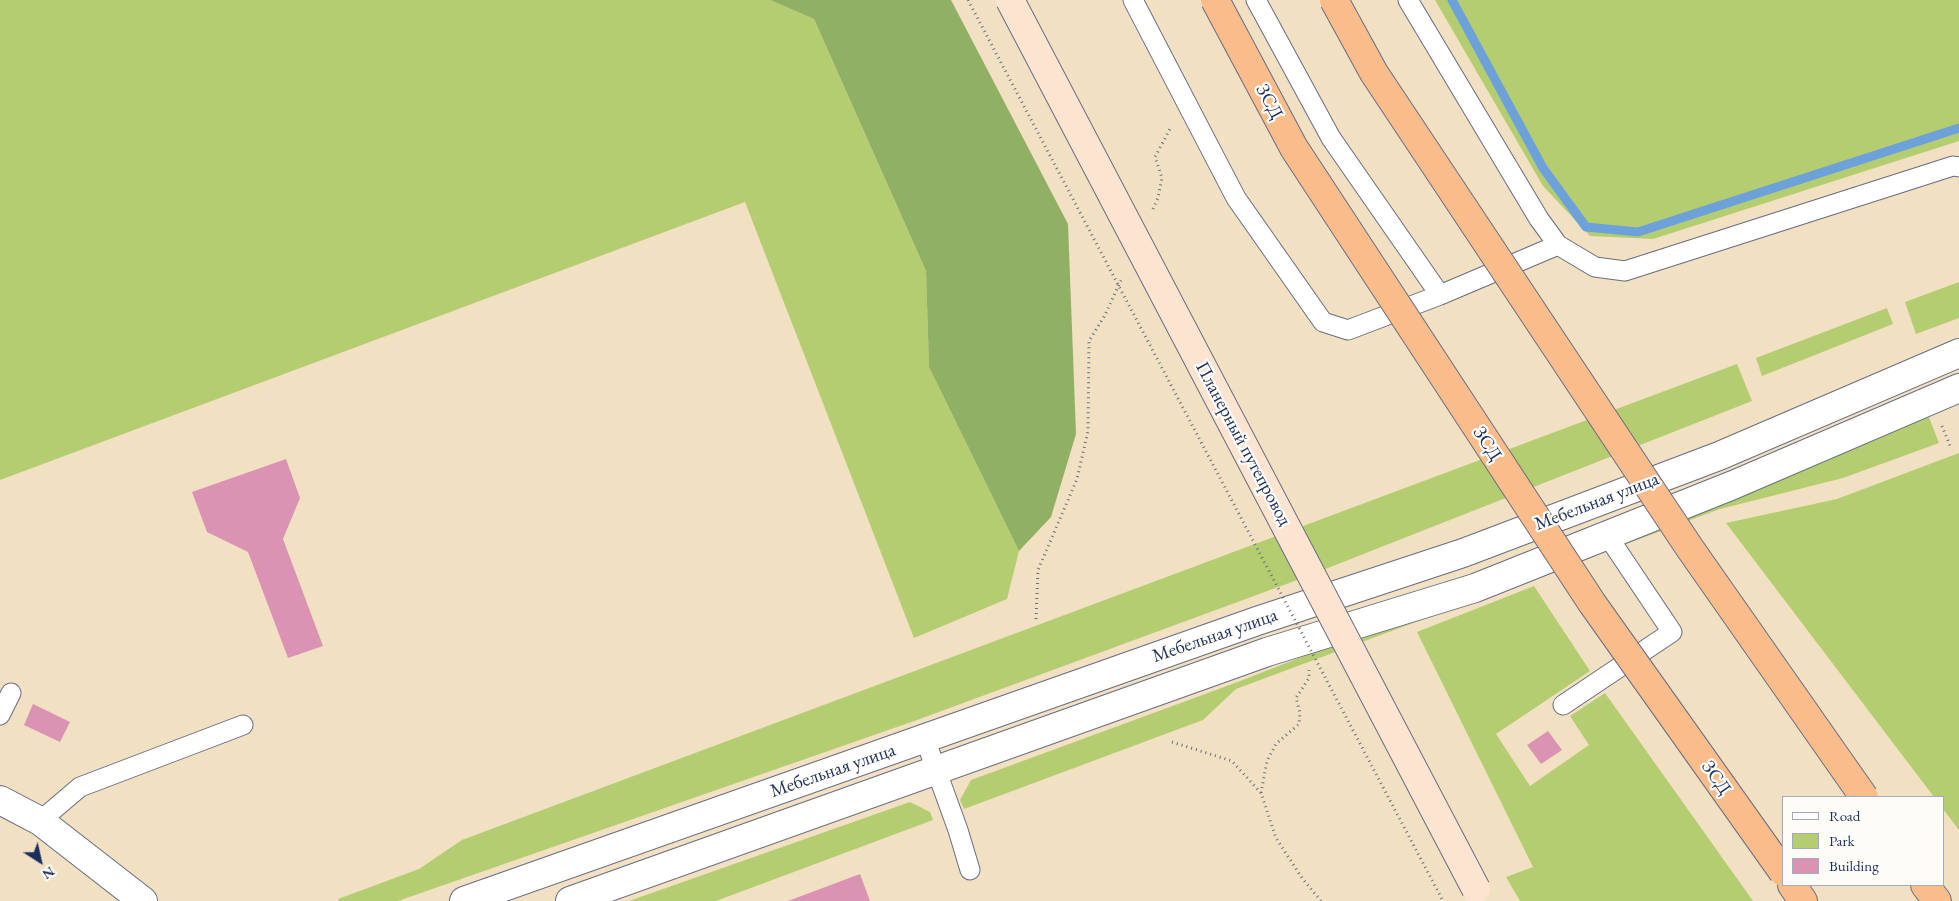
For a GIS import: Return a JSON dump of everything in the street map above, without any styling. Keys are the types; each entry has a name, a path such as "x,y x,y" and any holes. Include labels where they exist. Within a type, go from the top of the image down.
{"highway":[{"name":"ЗСД","path":"1216,0 1294,148 1592,603 1782,871"},
{"path":"1334,0 1374,73 1667,514 1863,796"},
{"path":"1793,886 1803,901"},
{"path":"1926,886 1936,901"}],"main road":[{"name":"Планерный путепровод","path":"1010,0 1476,889"}],"street":[{"name":"Мебельная улица","path":"464,901 1257,621 1463,553 1719,456 1959,353"},
{"name":"Мебельная улица","path":"570,901 1267,652 1474,588 1732,485 1959,388"},
{"path":"0,800 40,821 143,901"}],"lane":[{"path":"1133,0 1236,198 1323,322 1348,330 1440,296 1558,245"},
{"path":"1256,0 1331,138 1440,296"},
{"path":"1408,0 1539,219 1558,245 1596,267 1624,271 1943,169 1959,167"},
{"path":"1563,705 1672,632 1607,535"},
{"path":"0,715 11,693"},
{"path":"40,821 80,787 243,725"},
{"path":"925,739 958,830 970,870"}],"path":[{"path":"968,0 1443,901"},
{"path":"1150,216 1158,198 1162,178 1155,157 1180,108 1180,88"},
{"path":"1036,619 1038,570 1077,479 1088,431 1089,342 1105,315 1126,270"},
{"path":"1939,418 1951,448"},
{"path":"1261,793 1266,762 1276,744 1299,724 1300,713 1296,698 1309,678 1309,670"},
{"path":"1172,742 1232,761 1261,793 1276,838 1302,878 1321,901"}],"green space":[{"path":"0,0 770,0 814,19 926,271 929,367 1019,551 1007,599 914,638 745,202 0,480"},
{"path":"770,0 951,0 1068,224 1076,434 1051,517 1019,551 929,367 926,271 814,19"},
{"path":"1435,0 1959,0 1959,141 1653,239 1590,236 1543,186"},
{"path":"1959,282 1959,318 1916,334 1905,302"},
{"path":"1887,308 1893,324 1762,376 1756,358"},
{"path":"1737,364 1752,401 1300,579 917,720 398,901 339,901 338,899 419,869 462,840"},
{"path":"1927,412 1939,443 1843,478 1720,509 1626,544 1624,537"},
{"path":"1959,453 1959,830 1944,810 1944,796 1933,796 1726,523 1837,499"},
{"path":"1595,542 1609,550 1236,689 1203,720 964,809 960,800 971,780 1235,683"},
{"path":"1534,586 1590,671 1496,734 1530,786 1589,745 1570,716 1605,693 1753,901 1520,901 1506,877 1533,867 1417,632"},
{"path":"910,802 930,812 933,820 716,901 629,901"}],"building":[{"path":"286,459 300,498 283,539 323,646 288,658 248,552 207,532 192,492"},
{"path":"33,704 70,722 60,742 24,725"},
{"path":"1548,731 1562,750 1541,764 1527,745"},
{"path":"860,874 870,901 788,901"}],"waterway":[{"path":"1452,0 1543,168 1586,227 1638,232 1959,128"}]}
